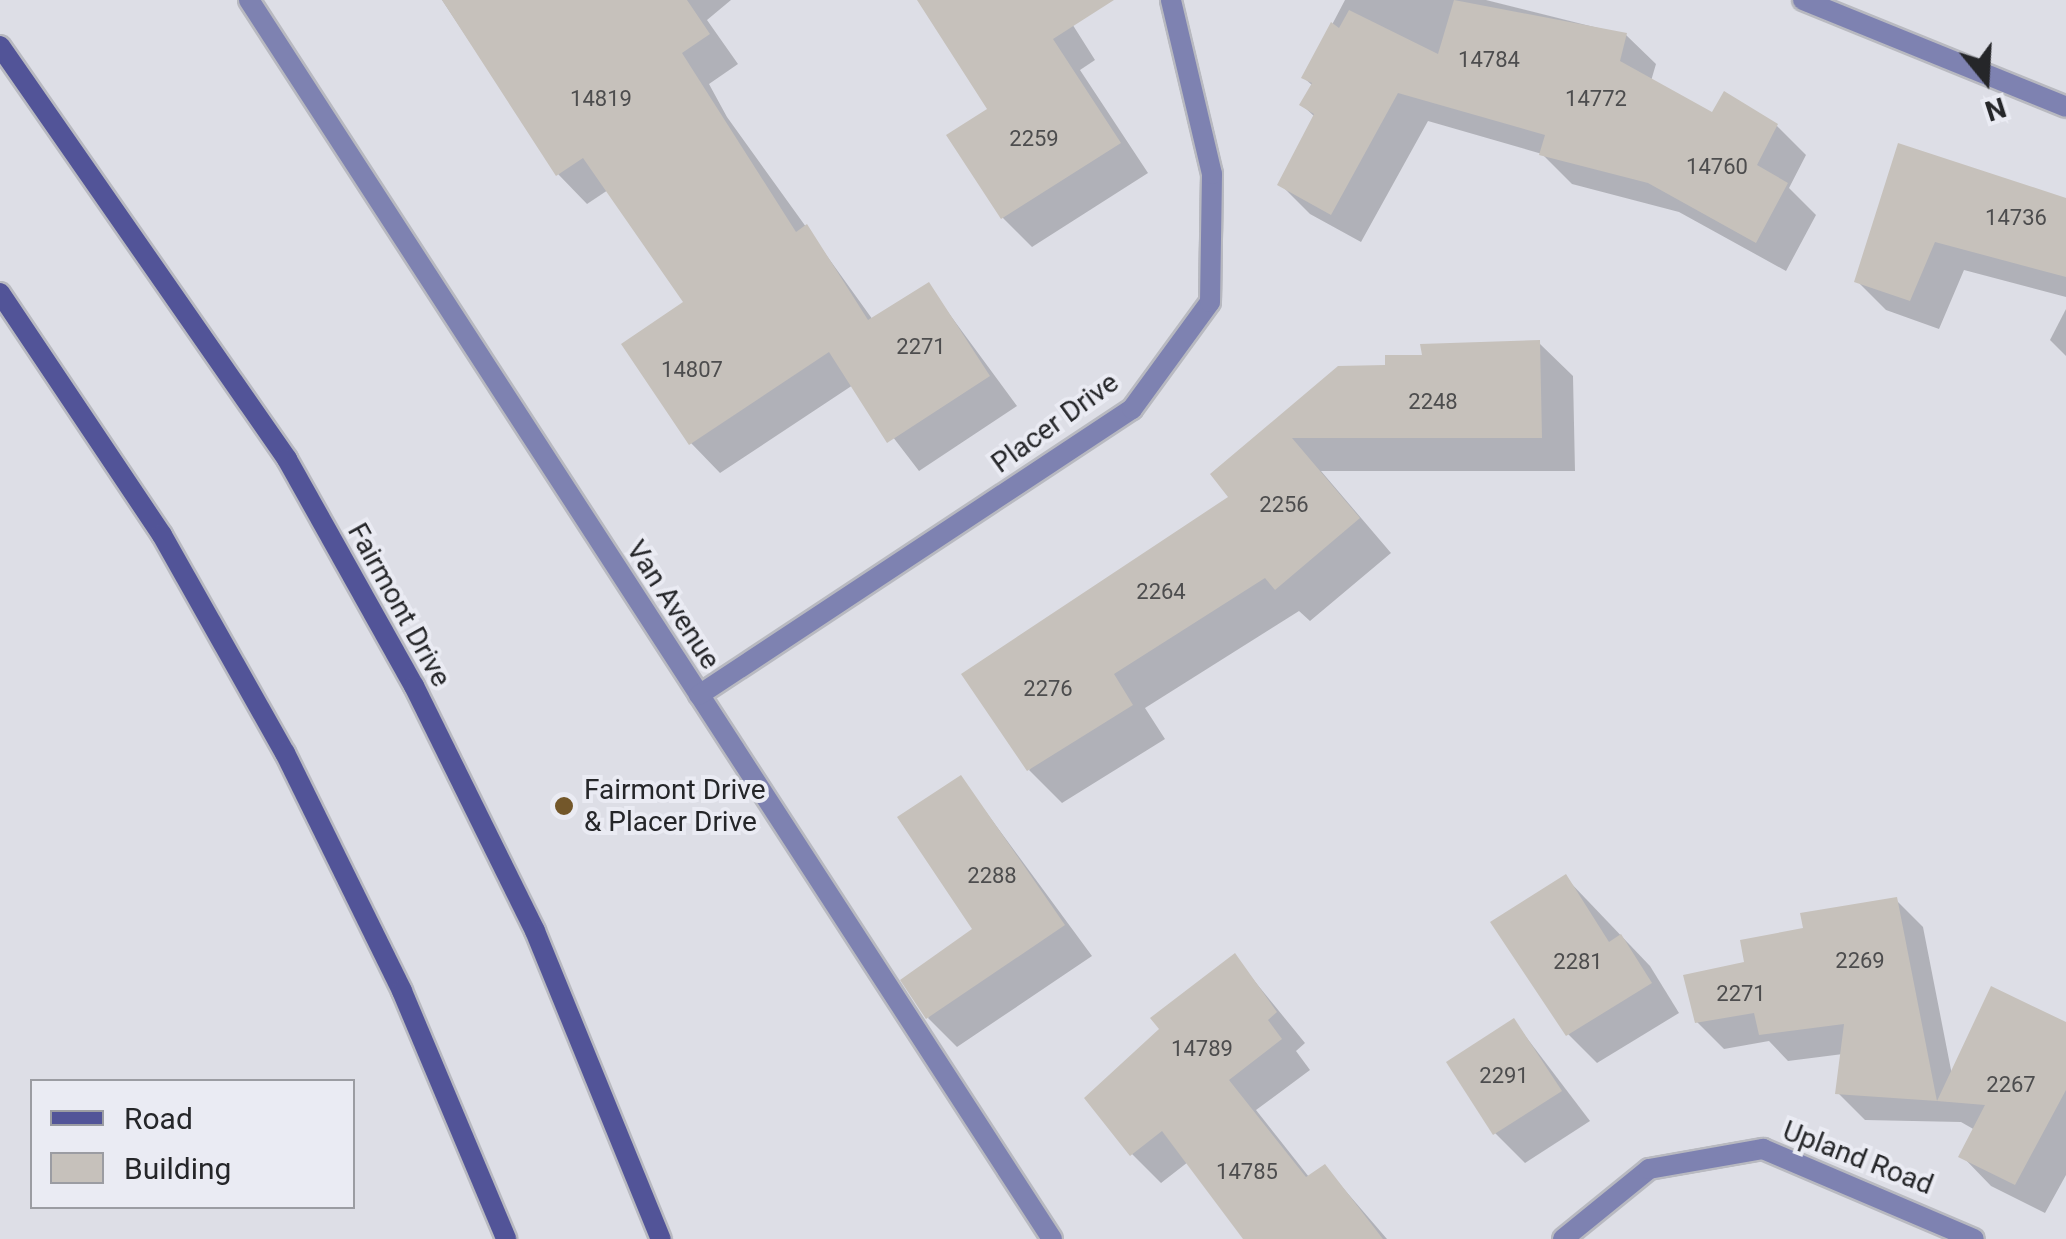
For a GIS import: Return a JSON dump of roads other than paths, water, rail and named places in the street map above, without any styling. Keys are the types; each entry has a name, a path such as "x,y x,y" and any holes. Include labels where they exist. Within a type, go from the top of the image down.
{"main road":[{"name":"Fairmont Drive","path":"0,46 287,459 405,670 535,931 662,1239"},
{"path":"0,293 162,534 284,753 402,991 506,1239"}],"street":[{"name":"Van Avenue","path":"249,0 1052,1239"},
{"name":"Placer Drive","path":"700,695 1132,409 1210,302 1212,174 1171,0"},
{"path":"1803,0 2066,107"},
{"name":"Upland Road","path":"1562,1239 1648,1169 1762,1149 1974,1239"}],"place":[{"name":"Fairmont Drive & Placer Drive","path":"564,806"}]}
